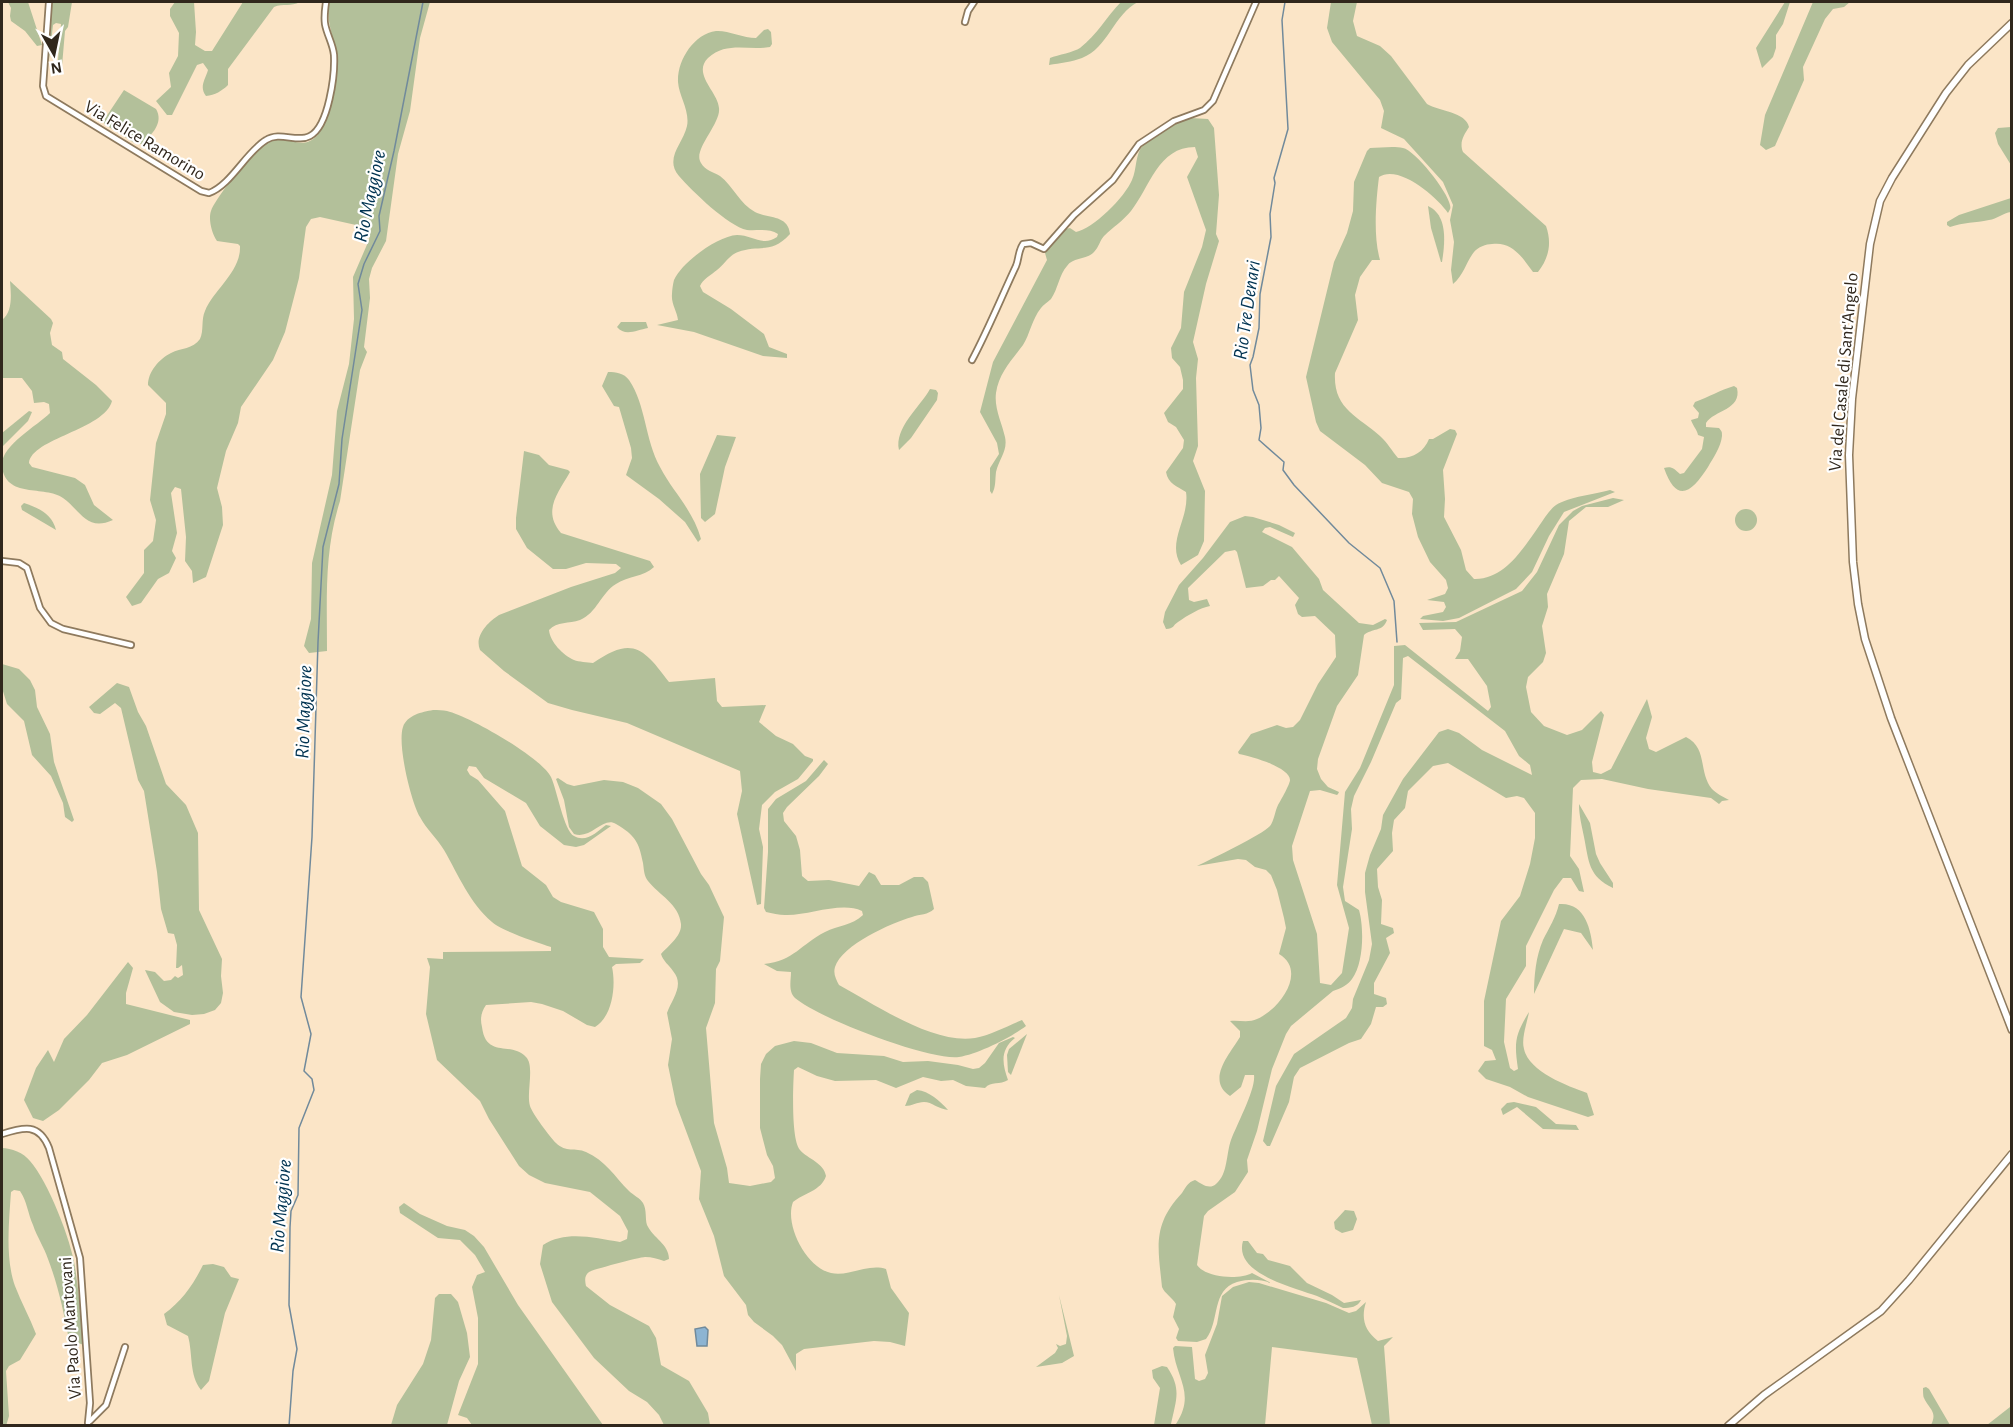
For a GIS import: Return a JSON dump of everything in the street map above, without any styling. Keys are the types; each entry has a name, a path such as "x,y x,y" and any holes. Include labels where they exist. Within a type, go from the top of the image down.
{"main road":[{"name":"Via del Casale di Sant'Angelo","path":"2012,23 1968,65 1946,93 1880,201 1868,255 1852,399 1849,455 1853,566 1865,639 1898,737 2012,1030"},
{"path":"1728,1425 1755,1402 1881,1311 2012,1154"}],"street":[{"name":"Via Felice Ramorino","path":"49,2 43,86 46,96 201,191 208,192 212,192 223,184 266,140 280,136 308,137 315,133 328,108 334,61 325,20 327,2"},
{"path":"965,22 968,11 975,2"},
{"path":"972,360 989,328 997,305 1018,262 1023,244 1031,243 1044,249 1074,215 1113,180 1139,144 1174,121 1204,111 1218,92 1256,2"},
{"path":"2,561 19,563 27,568 40,608 45,618 53,624 131,645"},
{"name":"Via Paolo Mantovani","path":"2,1134 25,1128 34,1129 44,1138 49,1148 80,1258 90,1403 87,1424"},
{"path":"87,1424 107,1403 125,1347"}],"green space":[{"path":"8,2 28,2 42,45 37,46 25,31 11,21 11,8"},
{"path":"52,2 72,2 68,27 65,31 62,66 58,60 61,24 53,25 48,61"},
{"path":"175,2 194,2 195,45 205,51 212,51 243,2 300,2 274,7 228,69 228,85 221,91 206,96 203,86 208,70 203,63 197,65 172,115 167,115 156,101 171,87 169,73 178,56 179,33 170,16 170,9"},
{"path":"329,2 430,2 420,38 410,111 398,154 386,241 369,279 370,298 364,347 367,352 360,370 340,501 331,538 327,594 327,651 309,653 304,646 311,619 312,563 332,475 337,411 349,364 354,319 353,277 369,240 370,232 365,227 320,217 311,219 306,227 299,278 285,332 273,360 241,407 238,423 226,451 217,488 222,507 223,525 206,577 193,583 192,571 185,561 186,537 181,489 175,487 171,493 177,533 172,551 176,558 169,573 158,579 141,603 132,606 126,597 144,573 144,550 153,541 156,520 150,500 156,443 166,414 166,403 148,385 148,380 158,362 175,351 190,347 200,339 205,311 236,264 240,246 217,241 210,218 214,204 227,185 266,144 275,140 305,142 312,140 320,132 327,119 331,106 336,56 329,23"},
{"path":"1121,2 1138,2 1123,14 1098,47 1082,58 1049,65 1050,58 1080,48 1086,43"},
{"path":"1331,2 1357,2 1353,21 1357,36 1380,46 1391,56 1427,104 1458,115 1467,122 1469,127 1462,142 1463,152 1546,226 1549,238 1548,250 1545,261 1538,272 1533,272 1511,248 1505,245 1490,244 1474,252 1460,277 1453,284 1451,270 1454,242 1450,220 1453,205 1443,182 1404,139 1381,128 1384,111 1380,100 1332,42 1327,28"},
{"path":"1785,2 1790,2 1783,24 1776,35 1773,57 1762,68 1756,48"},
{"path":"1813,2 1850,2 1844,7 1833,9 1825,19 1803,67 1804,80 1775,146 1766,150 1760,145 1765,115"},
{"path":"768,29 771,32 770,47 730,48 715,53 704,64 704,77 719,108 716,122 703,144 699,158 709,171 725,180 750,209 786,223 790,234 777,245 735,253 700,286 703,292 731,309 764,334 769,347 787,354 787,358 763,356 694,332 657,325 678,320 672,298 674,280 678,273 701,251 729,236 742,235 762,241 777,237 778,234 774,232 747,230 730,222 679,176 673,163 688,120 680,93 678,74 688,49 701,37 716,31 756,38"},
{"path":"124,90 156,109 158,114 156,128 142,144 136,144 104,124 104,120"},
{"path":"1191,118 1208,119 1214,128 1219,195 1216,234 1219,241 1206,284 1193,342 1198,359 1196,378 1198,446 1193,461 1205,491 1204,541 1198,555 1181,565 1176,548 1185,511 1186,492 1171,482 1166,472 1183,448 1184,440 1176,427 1168,422 1164,413 1183,389 1180,367 1172,358 1171,348 1181,328 1184,292 1202,247 1206,230 1187,177 1198,157 1195,147 1182,149 1164,161 1131,211 1101,239 1094,252 1067,266 1051,299 1038,312 1023,345 1006,367 996,393 996,404 1006,442 996,472 992,494 990,468 999,454 997,443 980,412 993,362 1047,260 1045,253 1065,229 1070,228 1076,232 1083,230 1116,203 1132,180 1139,153 1148,140 1165,128"},
{"path":"2012,127 2011,165 1998,144 1995,133 1998,128"},
{"path":"1395,147 1408,150 1423,163 1437,182 1448,199 1450,208 1448,213 1427,191 1407,178 1387,174 1379,177 1376,230 1380,260 1372,260 1360,277 1355,295 1358,320 1335,373 1335,385 1343,403 1356,417 1383,438 1398,458 1413,456 1424,448 1429,439 1450,429 1455,430 1457,434 1443,470 1444,517 1461,550 1466,570 1474,579 1495,574 1512,562 1556,505 1582,496 1610,490 1615,492 1564,512 1549,536 1532,572 1516,589 1459,618 1443,621 1420,619 1423,616 1443,612 1446,607 1444,602 1427,600 1445,594 1448,588 1446,580 1430,562 1418,537 1412,514 1413,499 1409,492 1382,483 1365,465 1320,431 1306,377 1334,262 1347,233 1353,211 1354,182 1370,148"},
{"path":"2011,198 2011,212 1992,219 1950,227 1947,225 1947,222 1959,215"},
{"path":"1428,206 1439,216 1444,230 1442,262 1431,228"},
{"path":"10,281 51,319 53,323 50,333 52,345 62,352 63,359 112,401 106,411 96,419 42,447 33,454 29,463 32,467 75,478 85,485 94,505 113,520 104,523 90,522 63,498 55,494 18,487 10,483 5,476 2,466 7,451 20,437 50,413 49,404 34,403 32,391 22,378 2,378 2,320 10,308"},
{"path":"621,322 646,322 648,328 624,332 617,327"},
{"path":"608,372 625,376 635,390 655,457 693,519 701,539 698,542 685,522 626,475 632,458 631,448 619,407 614,406 602,386"},
{"path":"1734,386 1737,388 1735,401 1706,423 1706,427 1719,428 1722,432 1716,452 1696,483 1685,491 1679,491 1669,480 1664,468 1674,469 1680,474 1684,473 1702,449 1704,437 1698,435 1691,420 1698,418 1699,413 1693,406 1695,402"},
{"path":"930,389 938,393 937,400 911,438 899,450 898,442 904,426"},
{"path":"29,411 32,412 28,421 2,447 2,433"},
{"path":"717,435 736,437 725,467 715,514 705,522 701,518 700,474"},
{"path":"524,451 539,455 549,465 570,472 557,495 552,510 555,525 561,533 650,561 654,567 645,573 616,584 606,592 586,617 552,627 549,630 550,635 558,648 574,660 593,663 618,650 636,649 652,660 669,682 715,678 717,701 722,707 766,705 759,722 776,736 793,744 805,756 813,759 798,779 775,792 762,805 759,829 763,847 761,904 757,905 737,814 742,791 740,771 627,723 548,703 504,671 480,650 480,635 487,625 499,615 571,587 615,573 621,568 616,564 586,563 566,569 553,569 527,548 516,529"},
{"path":"1613,498 1624,500 1608,507 1586,507 1569,521 1564,554 1547,594 1548,607 1542,626 1546,653 1543,662 1528,677 1526,687 1531,712 1544,726 1567,735 1582,730 1601,711 1604,715 1592,762 1593,772 1601,774 1611,769 1647,699 1652,717 1646,738 1649,749 1656,752 1686,737 1697,747 1705,775 1712,789 1729,800 1719,804 1711,798 1648,789 1602,779 1581,780 1573,788 1570,856 1579,869 1584,892 1579,891 1571,878 1563,878 1554,890 1526,946 1526,966 1506,999 1504,1042 1510,1068 1514,1071 1518,1069 1517,1039 1529,1012 1523,1041 1527,1057 1533,1065 1550,1077 1587,1093 1594,1115 1588,1117 1528,1097 1510,1087 1486,1079 1478,1071 1485,1061 1496,1060 1492,1050 1484,1046 1484,1001 1501,921 1520,896 1530,864 1535,838 1535,813 1524,798 1517,796 1506,798 1448,763 1433,766 1408,791 1405,808 1394,820 1393,851 1377,869 1378,887 1382,900 1381,924 1393,928 1394,933 1386,938 1390,953 1374,983 1374,994 1386,998 1387,1004 1383,1007 1376,1007 1371,1024 1361,1039 1300,1068 1294,1077 1289,1102 1270,1146 1263,1141 1276,1086 1294,1054 1346,1018 1352,1008 1353,999 1369,960 1372,944 1365,892 1365,873 1381,829 1383,815 1403,779 1439,732 1448,729 1459,733 1482,750 1532,775 1530,765 1519,756 1505,731 1408,656 1403,658 1401,699 1396,703 1354,796 1351,809 1352,829 1343,887 1345,901 1359,910 1361,917 1362,945 1359,964 1349,983 1333,991 1291,1026 1286,1034 1272,1069 1257,1131 1247,1160 1248,1172 1235,1192 1204,1216 1197,1265 1201,1269 1223,1277 1239,1277 1252,1273 1271,1283 1250,1280 1229,1286 1219,1299 1213,1324 1206,1339 1197,1342 1178,1341 1176,1338 1179,1329 1173,1317 1176,1304 1162,1287 1159,1260 1161,1226 1172,1205 1187,1185 1195,1180 1211,1186 1220,1180 1225,1169 1231,1140 1246,1107 1254,1075 1245,1075 1241,1087 1230,1096 1223,1090 1220,1083 1222,1067 1240,1037 1240,1031 1230,1021 1251,1021 1265,1014 1281,999 1291,980 1291,970 1287,961 1279,954 1286,928 1271,875 1246,860 1238,859 1197,866 1247,841 1270,826 1290,782 1288,775 1277,767 1238,752 1251,734 1277,725 1286,728 1293,727 1300,720 1318,684 1336,657 1335,635 1315,616 1302,617 1298,614 1295,605 1299,598 1279,576 1263,586 1246,588 1235,550 1225,552 1188,588 1189,600 1194,602 1207,599 1210,606 1190,614 1169,629 1166,629 1163,622 1165,612 1179,585 1230,522 1245,516 1279,525 1295,533 1293,537 1270,527 1265,528 1262,532 1292,547 1319,579 1323,590 1359,623 1373,625 1387,620 1380,628 1364,635 1358,675 1337,706 1318,759 1317,769 1321,779 1328,787 1339,792 1337,795 1320,790 1310,791 1292,846 1293,860 1317,934 1320,983 1331,985 1342,973 1349,928 1337,885 1345,792 1360,768 1394,685 1394,646 1405,645 1488,711 1491,707 1487,686 1468,659 1455,659 1460,651 1462,637 1455,629 1423,630 1419,623 1456,622 1522,591 1537,572 1559,525 1573,511 1582,506"},
{"path":"24,503 44,512 56,530 22,510 21,506"},
{"path":"1746,509 1754,512 1757,520 1754,528 1746,531 1738,528 1735,520 1738,512"},
{"path":"2,664 19,669 30,680 35,690 37,707 50,734 54,762 74,820 72,822 65,817 63,803 51,776 32,755 24,721 7,704 2,688"},
{"path":"117,683 129,687 146,726 166,784 186,805 198,833 199,910 222,959 221,1003 215,1010 204,1014 174,1012 160,1002 145,970 155,972 164,981 183,975 182,965 176,968 177,945 174,934 168,933 161,909 144,791 138,780 121,708 115,703 100,714 94,713 89,707"},
{"path":"433,710 457,714 487,729 534,759 551,777 564,819 570,833 574,836 587,837 606,825 611,826 584,845 576,847 564,845 540,826 526,803 484,778 476,767 469,766 467,770 470,775 478,780 505,811 522,866 546,885 553,897 561,902 594,912 603,929 603,947 609,957 644,959 640,963 616,964 612,967 614,982 612,1000 606,1016 595,1027 563,1011 531,1002 486,1005 482,1013 481,1024 484,1037 489,1043 520,1052 529,1061 530,1106 553,1140 563,1148 593,1155 643,1203 647,1225 664,1245 669,1259 664,1261 645,1257 592,1271 587,1274 586,1286 610,1305 649,1326 656,1338 661,1365 689,1381 708,1413 710,1425 664,1425 659,1415 647,1402 629,1391 594,1358 552,1302 540,1264 543,1245 552,1240 571,1236 620,1242 627,1239 628,1231 620,1216 590,1192 545,1183 529,1175 519,1166 480,1101 437,1060 426,1014 430,967 427,958 443,959 443,952 551,951 551,947 503,929 484,914 416,810 406,773 402,746 403,727 411,717"},
{"path":"824,760 828,764 819,776 783,813 784,821 796,836 800,850 802,876 808,881 829,880 859,886 869,872 875,875 881,885 899,885 914,877 923,877 928,882 934,909 880,930 847,951 835,967 839,985 905,1021 941,1035 959,1039 993,1033 1022,1020 1026,1026 994,1045 975,1053 959,1057 924,1052 849,1027 807,1006 795,998 791,992 791,972 777,971 764,964 790,956 825,932 854,921 863,915 862,911 854,908 834,908 785,915 766,912 764,908 768,809 776,799 806,781"},
{"path":"556,779 574,786 604,780 623,782 638,788 661,804 672,819 709,885 724,917 720,961 716,969 715,1003 706,1028 714,1123 729,1183 750,1186 771,1182 775,1178 760,1128 760,1079 761,1064 766,1054 775,1046 794,1041 811,1043 837,1053 884,1056 903,1062 928,1061 973,1069 985,1063 999,1043 1015,1038 1007,1047 1004,1057 1004,1068 1008,1080 990,1084 985,1088 966,1086 953,1080 941,1081 923,1077 896,1088 876,1080 835,1081 798,1067 794,1070 793,1112 797,1144 803,1153 822,1168 826,1176 820,1185 793,1202 791,1211 795,1233 806,1254 814,1263 831,1273 838,1274 872,1268 886,1269 891,1288 909,1313 905,1346 874,1341 804,1349 796,1354 796,1371 782,1345 748,1315 746,1305 724,1276 714,1236 699,1199 701,1171 676,1104 668,1065 672,1039 667,1013 678,987 678,981 661,954 681,928 677,911 647,879 638,844 628,832 611,822 586,834 574,834 569,827 564,800"},
{"path":"1579,804 1590,823 1596,854 1613,883 1613,888 1599,878 1591,867"},
{"path":"1559,904 1575,907 1581,912 1591,934 1593,950 1581,933 1564,929 1534,994 1539,953"},
{"path":"128,962 133,968 126,993 126,1004 190,1020 190,1024 127,1055 102,1063 89,1080 59,1110 43,1121 33,1118 24,1100 36,1068 48,1050 54,1062 64,1039 87,1015"},
{"path":"1027,1034 1011,1075 1008,1072 1009,1049"},
{"path":"917,1090 930,1094 948,1110 924,1102 905,1106 910,1094"},
{"path":"1514,1102 1536,1107 1556,1124 1576,1125 1579,1130 1543,1129 1517,1107 1503,1115 1501,1109 1507,1103"},
{"path":"2,1148 17,1152 30,1161 44,1182 58,1211 73,1256 84,1345 69,1340 48,1259 26,1203 20,1191 14,1190 11,1192 9,1215 10,1264 15,1286 36,1334 20,1360 9,1366 6,1371 9,1416 6,1426 2,1425"},
{"path":"404,1203 420,1214 447,1226 465,1230 484,1247 518,1305 603,1425 472,1425 467,1418 458,1415 478,1364 478,1318 472,1287 477,1275 485,1272 475,1255 460,1240 438,1238 400,1213 399,1207"},
{"path":"1345,1210 1354,1211 1357,1219 1353,1230 1342,1233 1335,1229 1334,1222"},
{"path":"1243,1241 1248,1241 1257,1253 1263,1254 1268,1260 1290,1266 1307,1283 1344,1303 1361,1300 1360,1302 1356,1306 1343,1308 1268,1278 1247,1262 1242,1253"},
{"path":"213,1264 224,1267 231,1277 239,1279 225,1313 209,1381 201,1390 193,1371 188,1336 167,1325 164,1314 186,1292 203,1265"},
{"path":"1249,1282 1326,1303 1349,1313 1356,1311 1366,1302 1364,1318 1370,1333 1378,1341 1393,1337 1384,1346 1390,1425 1372,1425 1357,1358 1272,1347 1265,1425 1154,1425 1160,1388 1153,1378 1152,1370 1162,1366 1167,1367 1172,1375 1176,1388 1176,1401 1171,1424 1176,1424 1182,1413 1185,1395 1173,1348 1175,1346 1192,1347 1195,1379 1199,1381 1205,1379 1208,1373 1205,1355 1217,1324 1222,1296 1233,1287"},
{"path":"439,1294 451,1294 458,1302 467,1333 470,1357 459,1381 447,1425 391,1425 397,1405 423,1364 431,1340 435,1298"},
{"path":"1059,1295 1074,1356 1062,1363 1036,1367 1055,1353 1058,1348 1056,1344 1060,1346 1066,1344 1067,1336"},
{"path":"1926,1387 1950,1425 1931,1425 1934,1417 1923,1396 1923,1388"},
{"path":"2010,1407 2011,1425 1987,1425"}],"water":[{"path":"705,1327 708,1330 707,1346 697,1346 695,1329"}],"waterway":[{"name":"Rio Maggiore","path":"289,1426 297,1349 289,1305 291,1211 298,1195 299,1128 314,1090 312,1079 304,1071 311,1034 301,997 312,837 323,547 339,484 342,439 362,310 358,284 364,264 380,231 379,216 423,2"},
{"name":"Rio Tre Denari","path":"1285,2 1282,20 1288,129 1274,178 1270,214 1271,237 1260,294 1259,328 1250,365 1253,390 1259,405 1261,428 1259,440 1284,462 1283,470 1294,485 1349,543 1380,568 1394,601 1397,642"}]}
